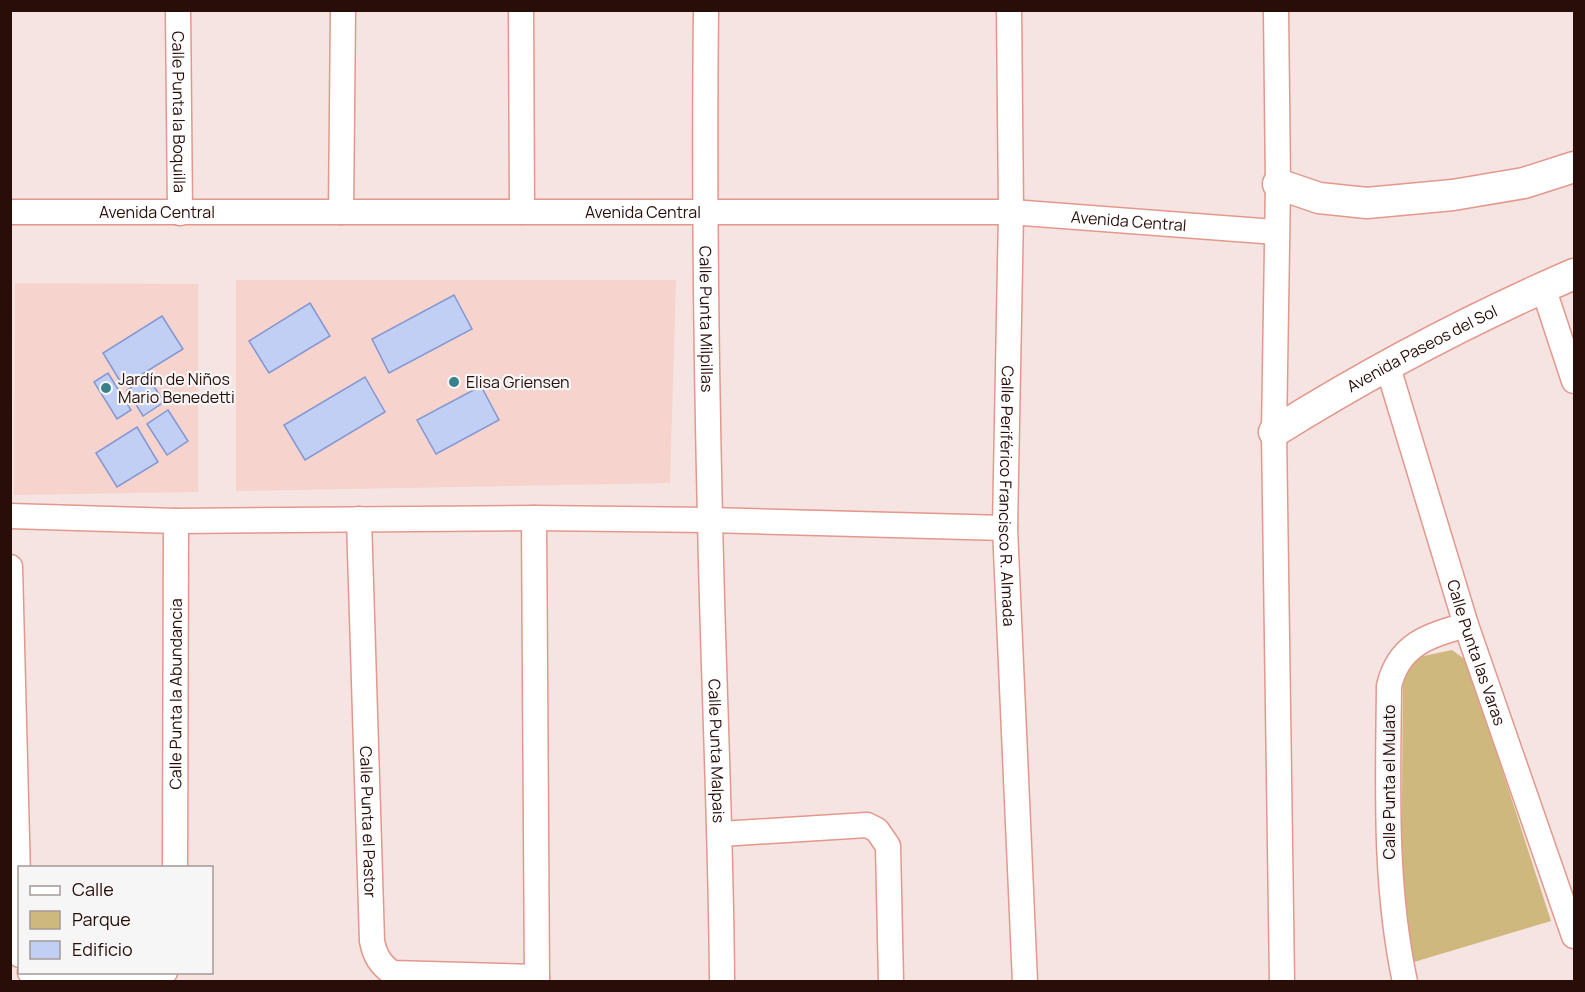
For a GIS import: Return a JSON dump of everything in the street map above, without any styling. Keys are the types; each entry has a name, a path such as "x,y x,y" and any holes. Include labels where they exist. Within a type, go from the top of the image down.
{"street":[{"name":"Calle Punta la Boquilla","path":"178,10 180,213"},
{"path":"341,212 343,10"},
{"path":"521,10 522,212"},
{"name":"Calle Punta Milpillas","path":"706,10 704,213 710,520"},
{"name":"Calle Periférico Francisco R. Almada","path":"1009,10 1011,212 1005,528 1025,981"},
{"path":"1276,10 1278,184 1274,432 1282,981"},
{"path":"1278,184 1319,198 1367,203 1453,195 1524,183 1575,167"},
{"name":"Avenida Central","path":"10,212 1011,212 1276,232"},
{"name":"Avenida Paseos del Sol","path":"1274,432 1387,364 1468,322 1575,274"},
{"path":"1543,287 1575,381"},
{"name":"Calle Punta las Varas","path":"1387,364 1466,625 1573,927"},
{"path":"10,516 176,521 534,518 710,520 1005,528"},
{"name":"Calle Punta el Pastor","path":"359,519 374,954 381,965 392,973 537,979 534,518"},
{"name":"Calle Punta Malpais","path":"710,520 721,834 722,981"},
{"name":"Calle Punta la Abundancia","path":"175,866 176,521"},
{"path":"10,567 18,877"},
{"name":"Calle Punta el Mulato","path":"1405,981 1393,908 1387,837 1389,686 1393,670 1399,659 1415,645 1439,633 1466,625"},
{"path":"721,834 867,825 877,830 888,846 891,981"},
{"path":"33,974 40,978 123,974"}],"shaded area":[{"name":"Elisa Griensen","path":"236,280 676,280 670,483 236,491"},
{"name":"Jardín de Niños Mario Benedetti","path":"15,283 198,284 198,492 14,495"}],"green space":[{"path":"1452,650 1467,661 1551,921 1414,962 1401,917 1403,671 1409,659"}],"building":[{"path":"454,295 472,329 389,373 372,339"},
{"path":"310,303 330,336 269,373 249,341"},
{"path":"162,316 183,349 123,386 103,353"},
{"path":"108,373 131,410 117,419 94,382"},
{"path":"148,377 164,402 143,416 127,390"},
{"path":"365,377 385,412 305,460 284,425"},
{"path":"481,386 499,420 436,454 417,420"},
{"path":"168,410 188,441 167,455 147,424"},
{"path":"137,427 158,462 117,487 96,453"}],"place":[{"name":"Elisa Griensen","path":"454,382"},
{"name":"Jardín de Niños Mario Benedetti","path":"106,388"}]}
